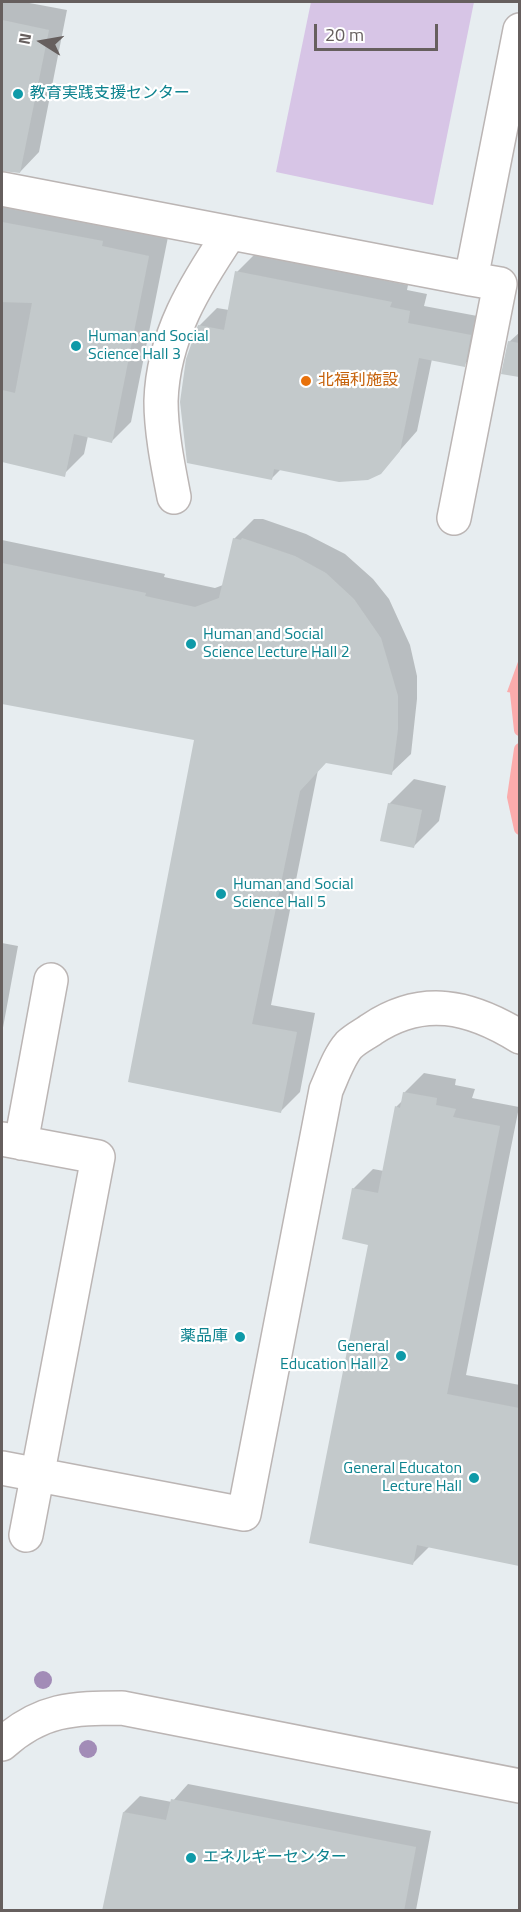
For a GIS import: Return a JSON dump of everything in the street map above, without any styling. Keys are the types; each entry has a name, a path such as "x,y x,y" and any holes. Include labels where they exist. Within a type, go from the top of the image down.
{"lane":[{"path":"471,279 519,30"},
{"path":"2,189 500,284 454,518"},
{"path":"174,497 161,403 164,369 186,303 230,233"},
{"path":"26,1535 98,1157 11,1141 51,980"},
{"path":"2,1468 244,1514 326,1090 349,1045 388,1019 431,1007 468,1012 492,1020 519,1037"},
{"path":"2,1744 22,1726 70,1708 122,1708 519,1786"}],"shaded area":[{"path":"311,2 474,2 433,205 276,172"},
{"path":"519,659 519,694 507,692"}],"building":[{"name":"教育実践支援センター","path":"2,20 49,30 20,173 2,171"},
{"name":"Human and Social Science Hall 3","path":"2,222 103,241 102,246 149,256 112,443 74,434 65,477 2,462 2,390 15,393 32,303 2,302"},
{"name":"北福利施設","path":"235,271 392,302 390,307 410,311 408,323 471,335 465,367 419,358 400,451 381,474 368,480 339,482 274,469 272,480 187,463 180,402 186,359 198,325 224,330"},
{"path":"508,341 519,343 519,377 501,374"},
{"path":"233,538 241,540 242,538 295,556 326,573 354,599 381,638 398,696 398,729 392,775 326,763 300,791 252,1024 297,1032 281,1113 128,1082 194,740 2,704 2,563 146,593 145,596 195,607 219,598"},
{"path":"388,803 422,810 414,848 380,841"},
{"name":"General Education Hall 2","path":"403,1092 437,1098 436,1105 456,1109 453,1117 500,1126 447,1394 519,1408 519,1566 417,1545 413,1565 309,1543 368,1245 342,1239 352,1188 378,1193 395,1106 400,1108"},
{"path":"171,1799 416,1847 404,1911 102,1911 123,1812 166,1820"}],"waterway":[{"path":"516,693 520,730"},
{"path":"520,749 513,797 520,829"}],"place":[{"name":"教育実践支援センター","path":"18,94"},
{"name":"Human and Social Science Hall 3","path":"76,346"},
{"name":"北福利施設","path":"306,381"},
{"name":"Human and Social Science Lecture Hall 2","path":"191,644"},
{"name":"Human and Social Science Hall 5","path":"221,894"},
{"name":"薬品庫","path":"240,1337"},
{"name":"General Education Hall 2","path":"401,1356"},
{"name":"General Educaton Lecture Hall","path":"474,1478"},
{"name":"エネルギーセンター","path":"191,1858"}]}
